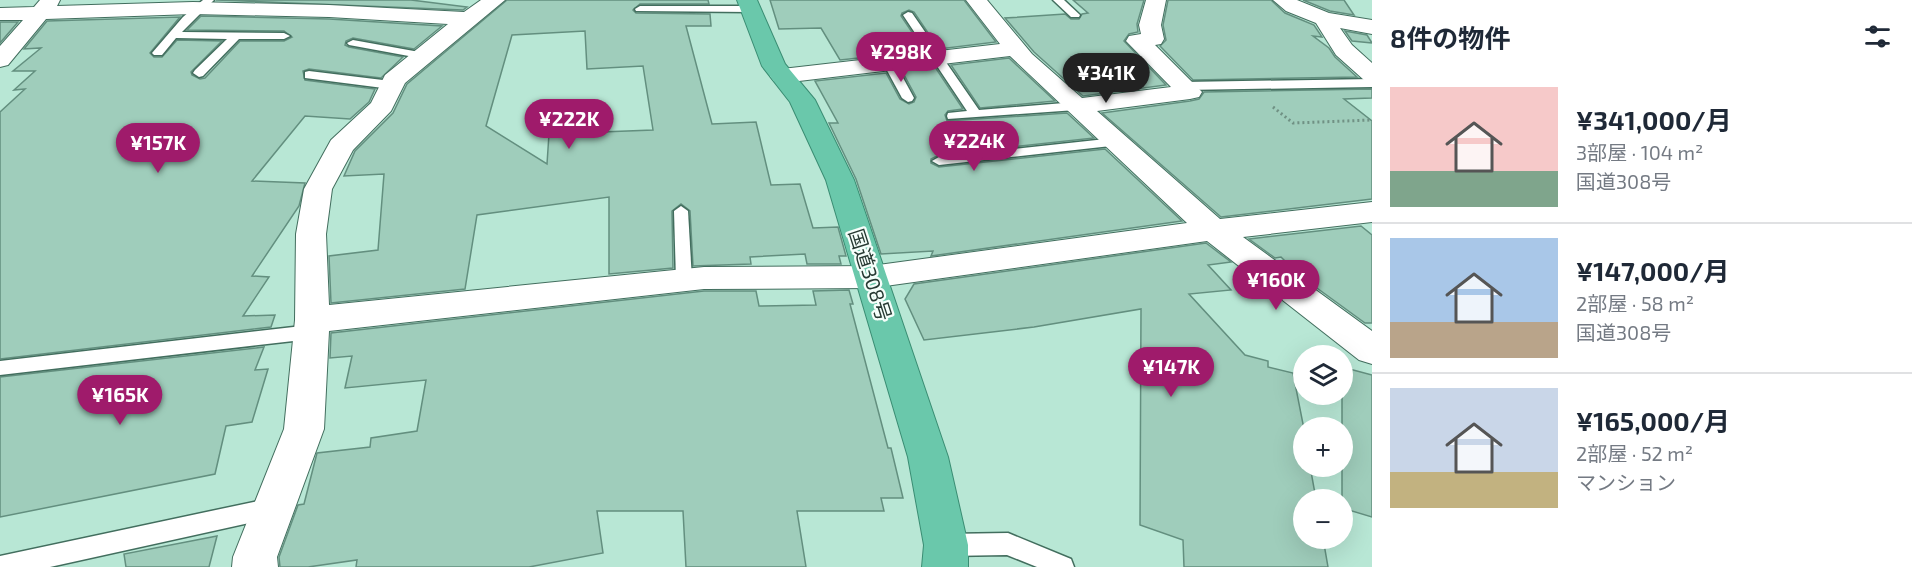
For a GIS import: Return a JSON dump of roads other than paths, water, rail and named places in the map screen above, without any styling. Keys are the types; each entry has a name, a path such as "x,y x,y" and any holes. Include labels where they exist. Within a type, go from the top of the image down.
{"highway":[{"name":"国道308号","path":"749,4 774,66 802,100 840,180 928,458 951,560"}],"street":[{"path":"255,567 255,557 304,429 311,326 311,234 318,189 341,146 382,106 394,80 468,19 495,0"},
{"path":"975,0 1015,49 1213,230 1372,350"},
{"path":"1076,106 1190,92 1137,41 1153,39 1150,25 1156,0"},
{"path":"1283,0 1293,7 1325,19 1372,27"},
{"path":"0,14 47,6 204,4 468,19"},
{"path":"0,60 47,6"},
{"path":"1325,19 1331,35 1344,52 1372,75"},
{"path":"782,76 1015,49"},
{"path":"311,326 704,278 871,278 1213,230 1372,212"}],"lane":[{"path":"1058,0 1075,15"},
{"path":"158,53 204,4"},
{"path":"640,9 749,4"},
{"path":"908,15 975,114"},
{"path":"173,35 284,36"},
{"path":"199,74 236,36"},
{"path":"876,39 908,98"},
{"path":"353,43 425,56"},
{"path":"309,75 391,85"},
{"path":"1184,86 1372,83"},
{"path":"953,116 1076,106"},
{"path":"939,161 1115,142"},
{"path":"681,211 684,280"},
{"path":"0,368 311,326"},
{"path":"0,567 274,507"},
{"path":"951,560 1008,544 1063,567"}]}
